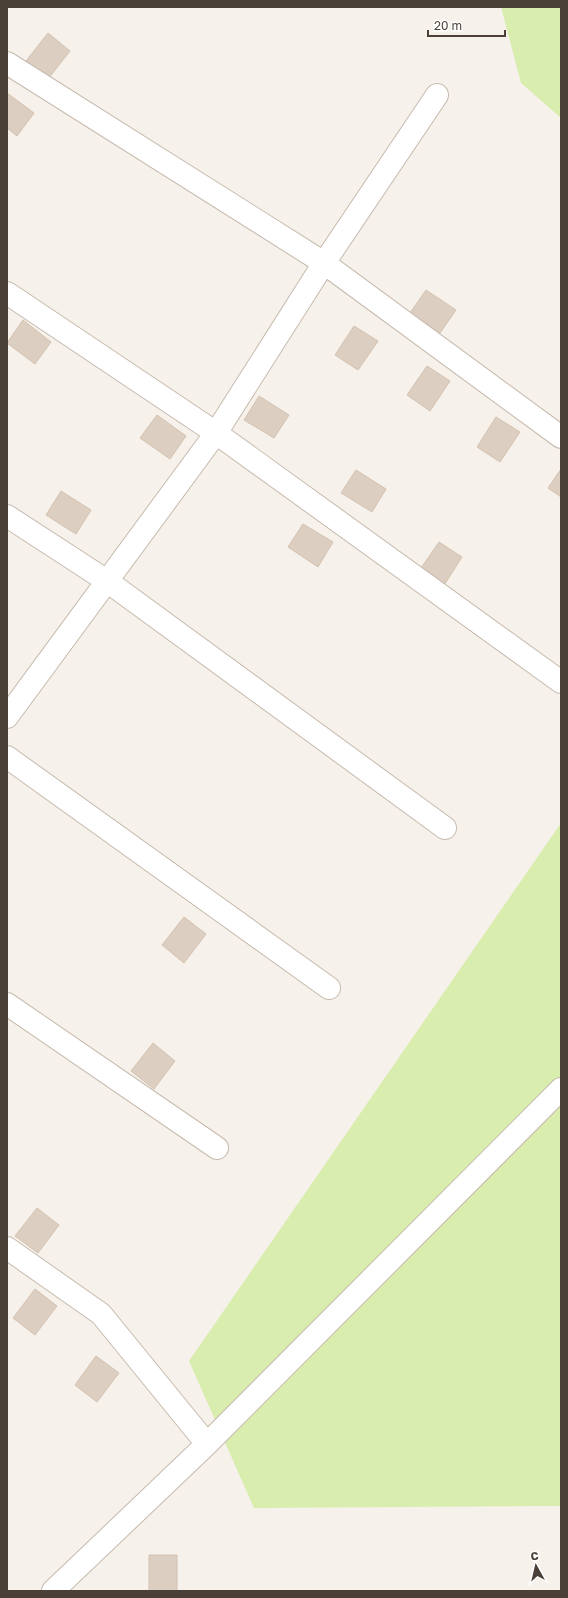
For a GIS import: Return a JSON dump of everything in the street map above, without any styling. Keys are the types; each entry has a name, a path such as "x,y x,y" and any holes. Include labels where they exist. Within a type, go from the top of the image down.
{"street":[{"path":"7,62 324,263 561,437"},
{"path":"7,717 216,433 324,263 437,95"},
{"path":"7,293 216,433 561,682"},
{"path":"7,516 107,581 444,828"},
{"path":"7,757 329,988"},
{"path":"7,1004 217,1148"},
{"path":"53,1591 207,1444 561,1089"},
{"path":"7,1248 101,1314 207,1444"}],"green space":[{"path":"501,7 561,7 561,118 521,83"},
{"path":"561,823 561,1506 254,1508 189,1361"}],"building":[{"path":"48,33 70,51 48,79 26,61"},
{"path":"7,93 34,113 17,136 7,128"},
{"path":"426,290 456,310 440,333 410,313"},
{"path":"23,320 51,342 35,364 7,343"},
{"path":"354,326 378,341 358,370 335,355"},
{"path":"427,366 450,381 430,411 407,395"},
{"path":"259,396 289,415 274,438 244,420"},
{"path":"157,415 186,436 170,459 140,438"},
{"path":"496,417 520,432 500,462 477,447"},
{"path":"561,469 561,497 548,488"},
{"path":"356,470 386,489 372,512 341,493"},
{"path":"61,491 91,510 76,534 46,515"},
{"path":"303,524 333,542 318,567 288,547"},
{"path":"439,542 462,557 443,587 419,571"},
{"path":"184,917 206,934 184,963 162,945"},
{"path":"153,1043 175,1061 154,1089 131,1071"},
{"path":"37,1208 59,1225 38,1253 15,1236"},
{"path":"35,1289 57,1306 35,1335 13,1318"},
{"path":"96,1356 119,1373 97,1402 75,1385"},
{"path":"149,1555 177,1555 177,1591 149,1591"}]}
